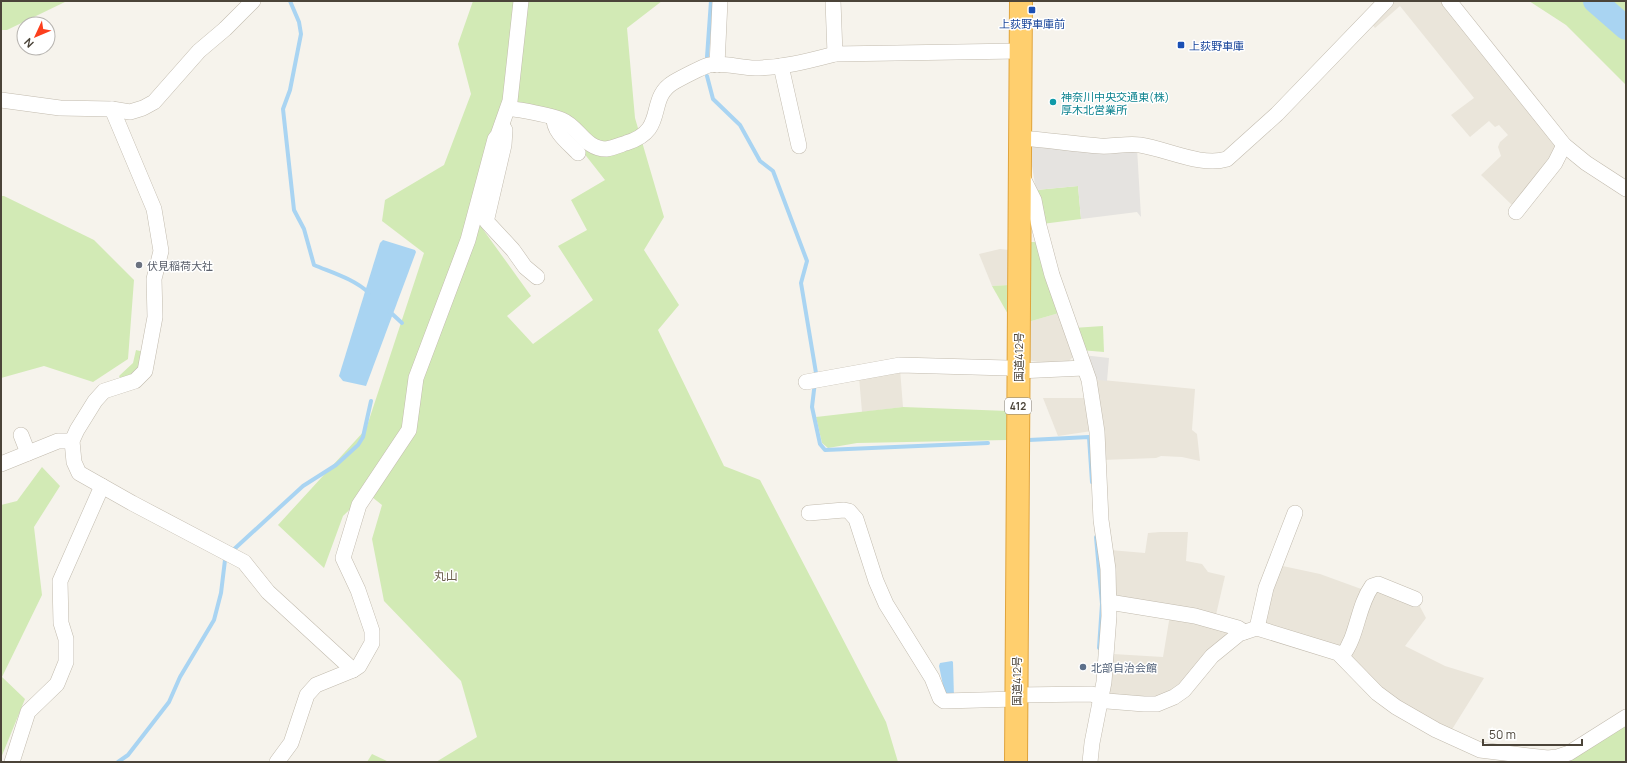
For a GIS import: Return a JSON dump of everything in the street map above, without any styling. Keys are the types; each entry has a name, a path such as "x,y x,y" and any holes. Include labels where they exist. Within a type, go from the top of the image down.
{"highway":[{"name":"国道412号","path":"1016,762 1021,1"}],"street":[{"path":"1,100 60,108 112,109 130,112 143,108 154,102 198,51 253,1"},
{"path":"277,762 291,743 307,695 316,685 353,670 359,666 371,645 372,631 358,590 343,558 359,505 409,430 416,378 468,240 495,139 508,108 522,1"},
{"path":"717,65 720,1"},
{"path":"833,1 835,54"},
{"path":"1021,138 1102,146 1139,145 1180,156 1219,162 1227,159 1277,114 1386,1"},
{"path":"1449,1 1564,145 1586,163 1626,189"},
{"path":"508,108 562,120 571,126 591,145 608,149 635,140 646,133 653,124 662,92 669,86 709,65 754,68 781,66 835,54 1021,51"},
{"path":"781,66 799,146"},
{"path":"112,109 154,209 161,250 154,279 155,317 144,371 135,381 104,391 77,430 72,441 74,462 77,469 79,473 102,486 244,562 268,592 282,606 290,611 353,670"},
{"path":"554,118 554,124 558,130 578,153"},
{"path":"501,124 505,130 504,145 487,218 488,222 513,250 525,268 537,277"},
{"path":"1516,212 1555,164 1564,145"},
{"path":"1020,171 1034,200 1039,226 1052,275 1088,380 1097,432 1101,520 1108,569 1109,602 1106,663 1090,762"},
{"path":"811,381 900,365 1008,368 1018,371 1084,368"},
{"path":"21,435 28,453"},
{"path":"1,464 58,441 72,441"},
{"path":"13,761 28,712 57,684 66,662 65,637 61,623 60,581 102,486"},
{"path":"809,513 844,510 849,511 856,519 876,581 886,604 932,678 940,698 944,701 1092,694 1107,701 1144,704 1157,704 1174,697 1193,680 1212,656 1250,630 1295,513"},
{"path":"1342,656 1350,644 1364,602 1372,586 1378,584 1415,599"},
{"path":"1109,602 1195,616 1330,651 1342,656 1366,683 1396,707 1436,730 1480,750 1535,757 1557,757 1569,753 1626,717"},
{"path":"65,637 70,639 71,654"},
{"path":"286,750 292,755 305,737"}],"shaded area":[{"path":"1390,1 1441,1 1560,149 1515,208 1481,175 1501,156 1498,147 1500,142 1508,135 1499,125 1495,127 1489,121 1470,137 1451,115 1474,98 1400,6 1375,28 1370,22"},
{"path":"1031,143 1137,148 1141,217 1137,212 1081,219 1078,186 1036,190 1031,160"},
{"path":"1000,249 1009,250 1009,285 992,286 979,254"},
{"path":"1059,313 1074,356 1069,361 1043,363 1028,360 1028,322"},
{"path":"1083,355 1109,358 1107,381 1092,379"},
{"path":"900,369 903,407 862,412 859,377"},
{"path":"1092,379 1195,389 1192,430 1197,434 1200,461 1182,457 1161,456 1156,458 1102,460"},
{"path":"1043,398 1087,398 1092,431 1058,436"},
{"path":"1188,532 1186,561 1202,564 1208,572 1225,576 1215,619 1112,599 1110,550 1145,553 1148,533"},
{"path":"1278,565 1320,574 1364,590 1343,647 1266,627 1262,621"},
{"path":"1376,586 1418,603 1426,618 1405,646 1445,666 1484,678 1451,731 1411,712 1349,660"},
{"path":"1170,615 1237,630 1196,670 1163,698 1107,695 1113,654 1163,657"}],"green space":[{"path":"1,1 67,1 36,16 16,16 16,26 7,30 1,30"},
{"path":"473,1 662,1 627,28 635,118 664,217 644,250 679,305 658,330 724,466 760,480 886,722 898,762 436,762 477,737 461,681 384,601 372,539 382,505 367,493 343,516 324,568 278,525 366,429 424,253 382,221 385,200 444,165 471,94 458,44","holes":["512,116 561,124 605,180 571,200 587,230 558,246 593,300 533,344 507,316 531,296 482,228"]},
{"path":"1529,1 1626,1 1626,85 1566,25"},
{"path":"1078,186 1081,219 1042,224 1036,190"},
{"path":"1,196 4,196 94,240 134,280 128,359 93,382 44,366 1,378"},
{"path":"1030,242 1039,242 1059,313 1028,322"},
{"path":"1009,285 1009,316 992,286"},
{"path":"1103,326 1104,352 1080,350 1073,328"},
{"path":"136,350 144,352 141,368 121,380 119,376 133,363"},
{"path":"903,407 1008,411 1007,440 857,443 828,448 822,443 816,417"},
{"path":"42,467 60,486 34,527 42,595 2,677 25,699 1,758 1,505 17,501"},
{"path":"1626,724 1626,762 1561,762"},
{"path":"372,754 389,762 367,762"}],"water":[{"path":"383,240 415,250 416,252 366,386 343,381 339,376 380,243"},
{"path":"952,661 954,698 945,695 939,666 940,663"}],"waterway":[{"path":"290,1 299,22 301,34 290,90 283,109 294,210 304,229 314,265 350,280 369,293"},
{"path":"707,57 711,1"},
{"path":"1595,1 1626,28"},
{"path":"707,76 713,99 740,125 760,161 773,171 807,261 801,283 816,373 812,407 820,444 825,450 988,443"},
{"path":"389,311 402,323"},
{"path":"231,552 303,486 336,465 358,445 363,437 371,401"},
{"path":"1029,440 1089,437 1092,482"},
{"path":"1096,537 1102,604 1099,648"},
{"path":"118,762 128,755 169,702 180,677 214,620 221,593 225,560 227,558"}],"place":[{"name":"上荻野車庫前","path":"1032,10"},
{"name":"上荻野車庫","path":"1181,45"},
{"name":"神奈川中央交通東(株) 厚木北営業所","path":"1053,102"},
{"name":"伏見稲荷大社","path":"139,265"},
{"name":"北部自治会館","path":"1083,667"}],"district":[{"name":"丸山","path":"446,575"}]}
